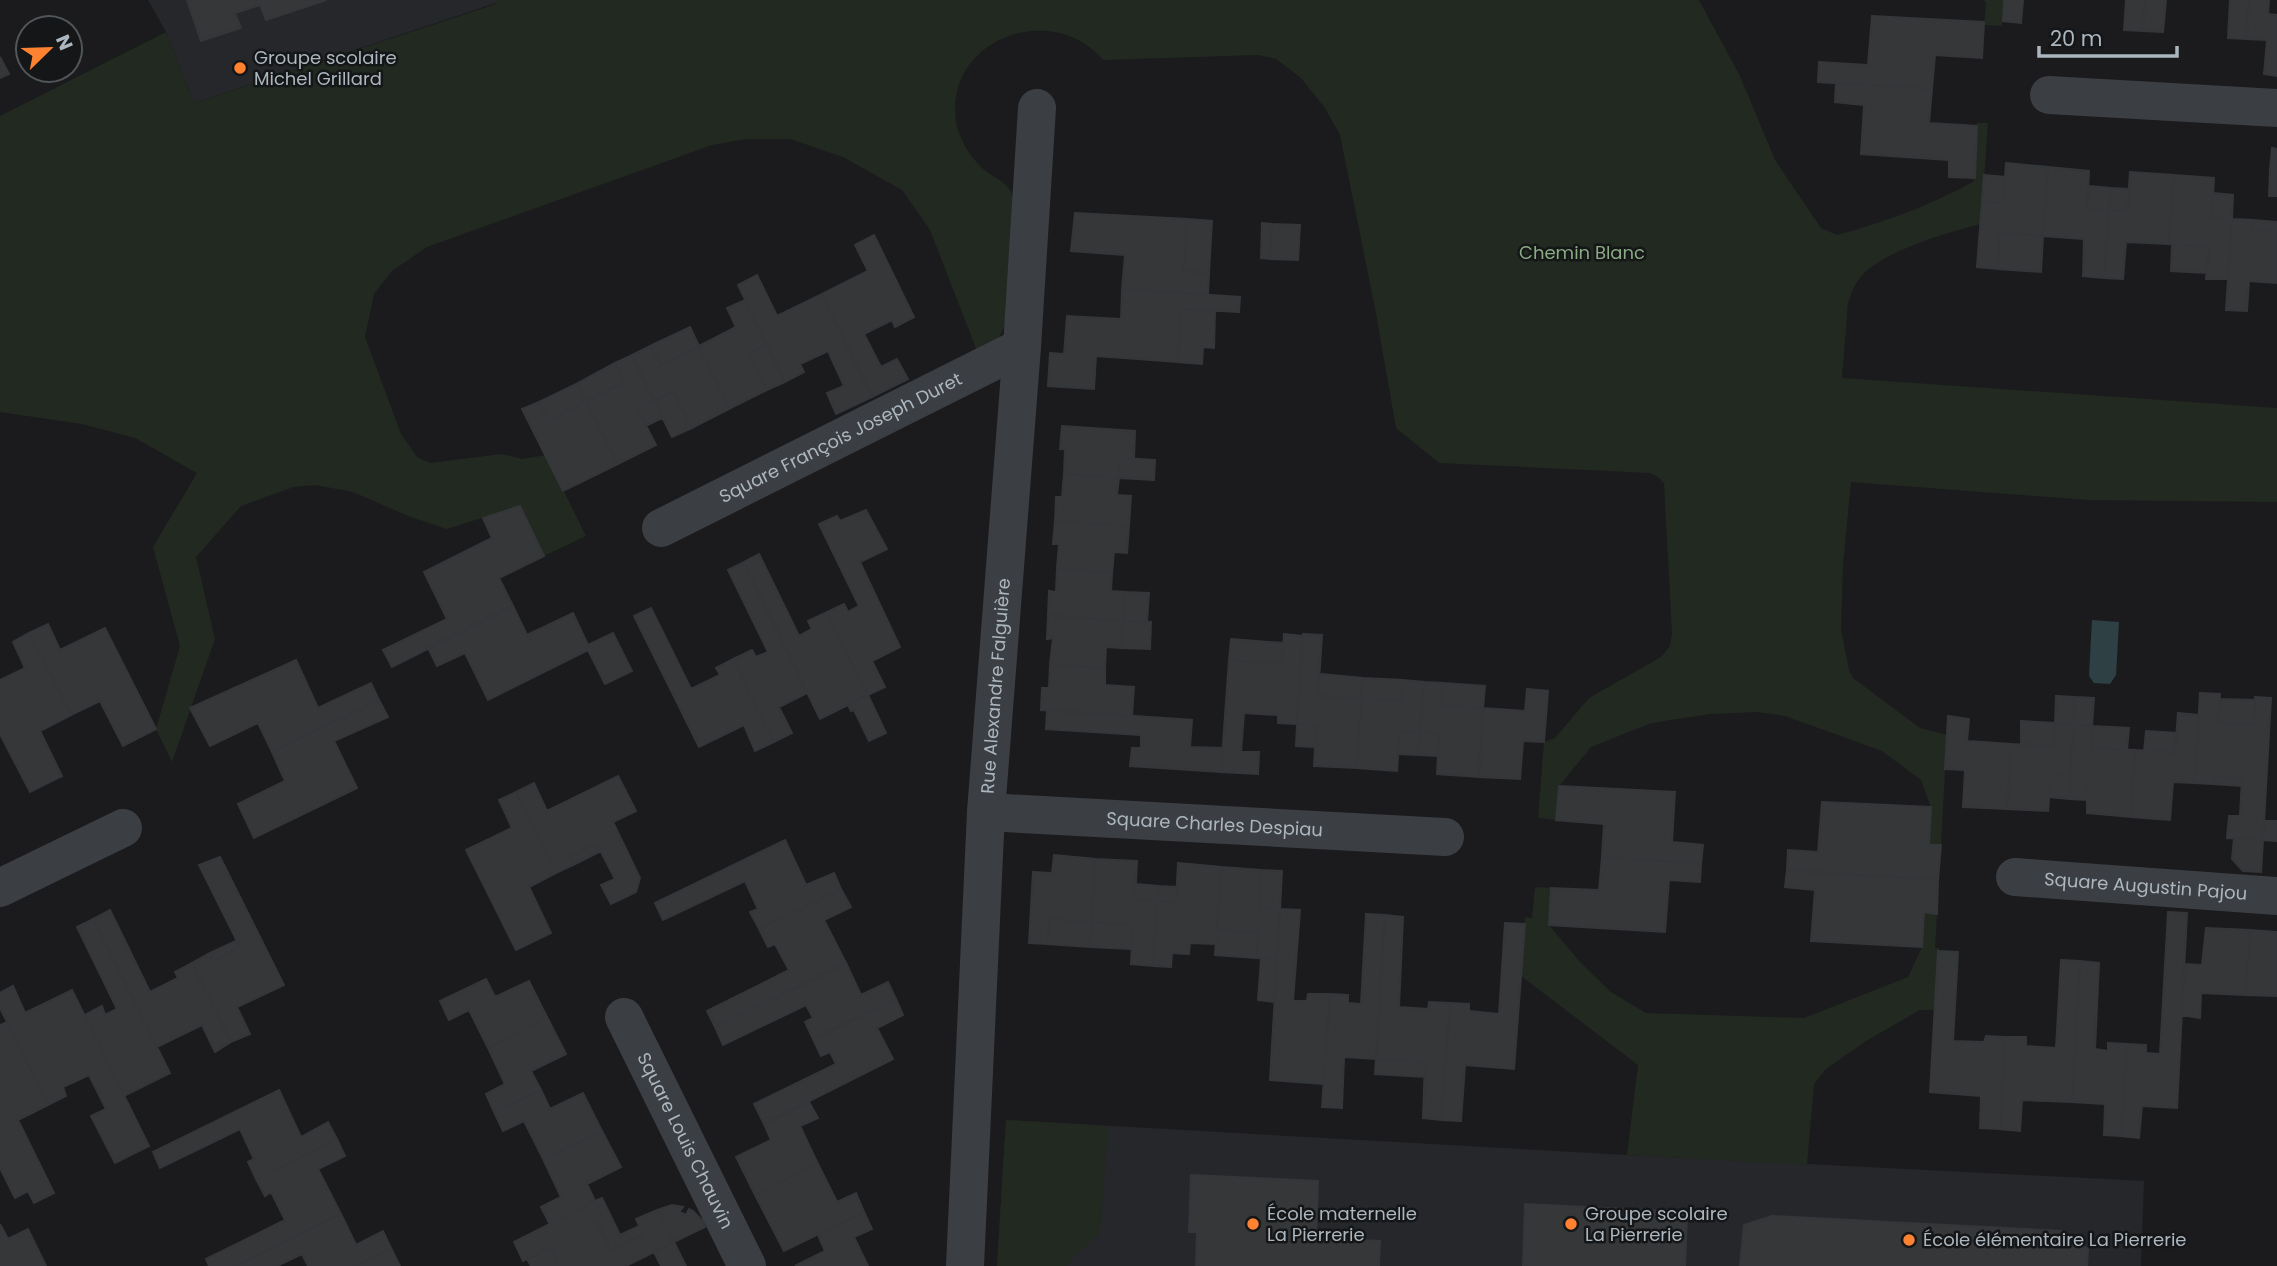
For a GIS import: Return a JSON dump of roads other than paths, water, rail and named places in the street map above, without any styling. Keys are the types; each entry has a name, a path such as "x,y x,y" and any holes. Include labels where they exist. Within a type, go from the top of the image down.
{"street":[{"path":"2049,96 2277,108"},
{"name":"Rue Alexandre Falguière","path":"965,1266 986,812 1022,347 1037,108"},
{"name":"Square François Joseph Duret","path":"661,528 1022,347"},
{"name":"Square Charles Despiau","path":"986,812 1445,837"},
{"path":"0,888 123,828"},
{"name":"Square Augustin Pajou","path":"2015,877 2277,896"},
{"name":"Square Louis Chauvin","path":"624,1017 747,1266"}],"place":[{"name":"Groupe scolaire Michel Grillard","path":"240,68"},
{"name":"École maternelle La Pierrerie","path":"1253,1224"},
{"name":"Groupe scolaire La Pierrerie","path":"1571,1224"},
{"name":"École élémentaire La Pierrerie","path":"1909,1240"}],"park label":[{"name":"Chemin Blanc","path":"1582,253"}]}
